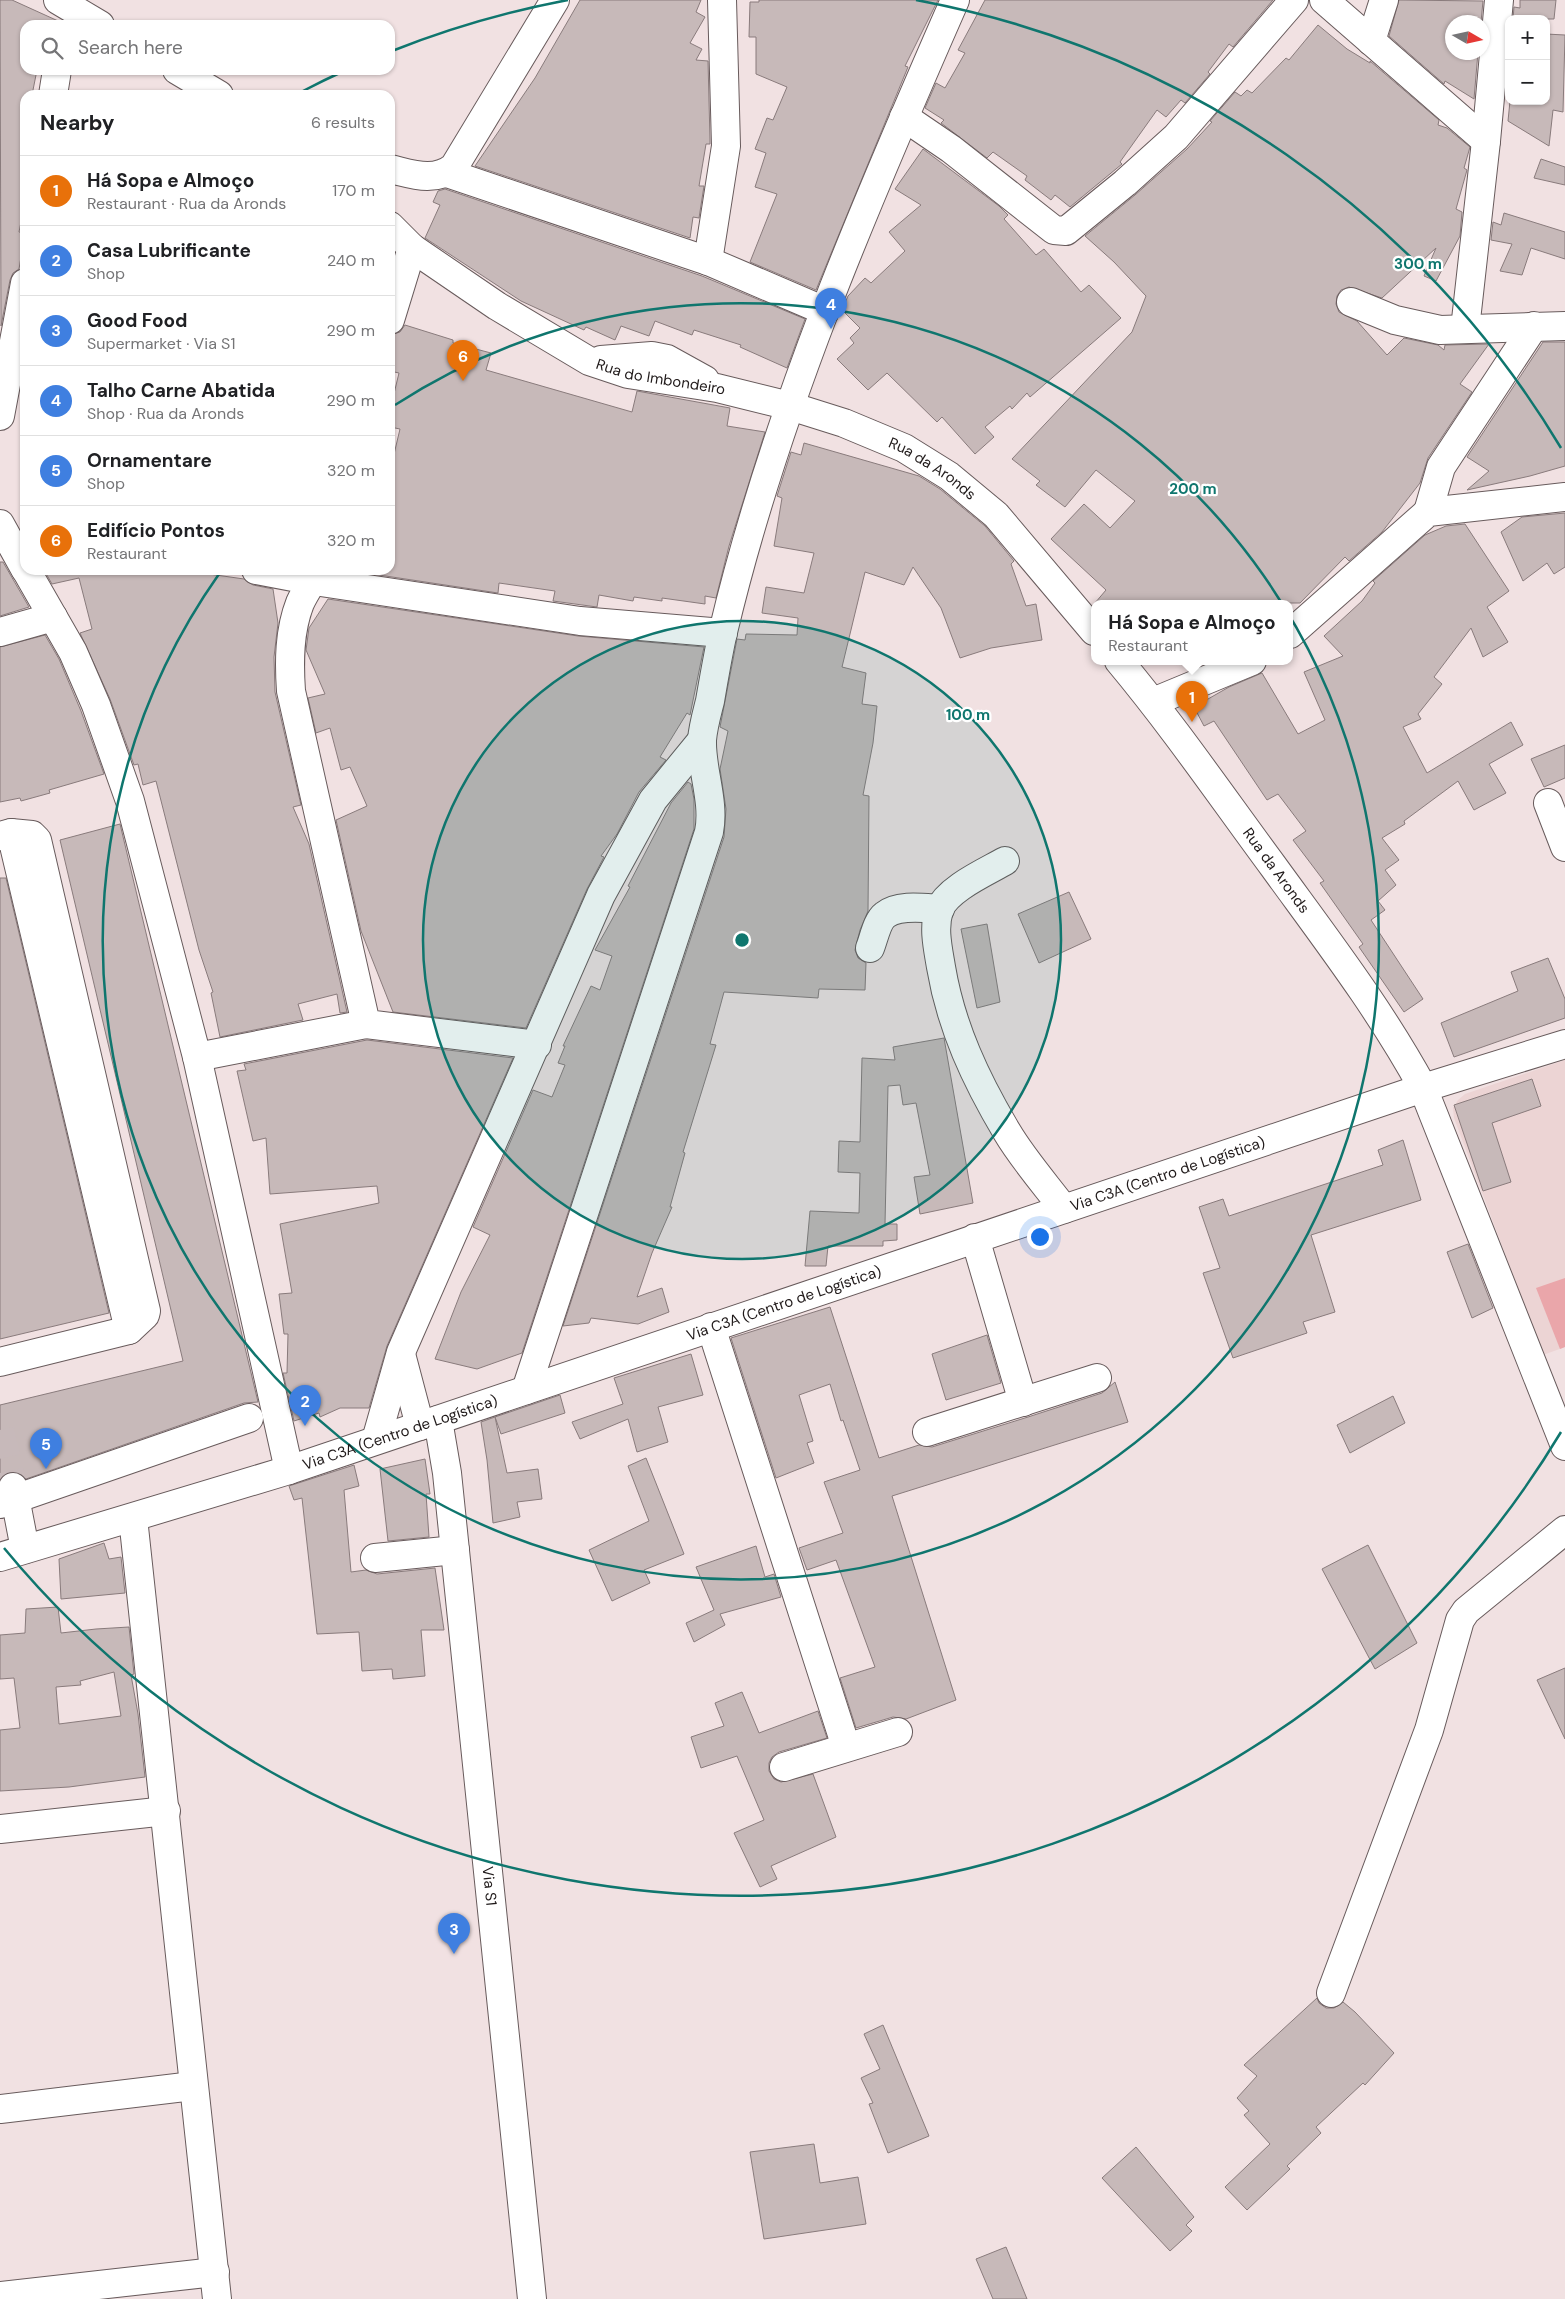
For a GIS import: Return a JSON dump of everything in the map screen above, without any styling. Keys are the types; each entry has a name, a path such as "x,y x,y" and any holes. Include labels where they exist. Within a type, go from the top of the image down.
{"street":[{"path":"395,170 429,178 447,173 459,161 555,0"},
{"path":"708,261 726,146 722,0"},
{"path":"526,1390 709,832 710,813 702,740 723,633 752,522 824,311 904,117 955,0"},
{"path":"904,117 951,149 1054,230 1066,231 1125,183 1176,137 1294,0"},
{"path":"1324,0 1486,141"},
{"path":"1370,41 1384,0"},
{"path":"1465,329 1500,0"},
{"path":"63,10 88,20"},
{"path":"54,90 56,75"},
{"path":"185,75 211,90"},
{"path":"447,173 708,261 824,311"},
{"name":"Rua do Imbondeiro","path":"395,231 412,248 497,306 589,361 652,356 667,359 717,388"},
{"path":"395,304 412,248"},
{"path":"1351,302 1395,320 1440,330 1565,326"},
{"path":"0,416 20,310"},
{"path":"1293,631 1428,512 1436,480 1445,460 1534,326"},
{"name":"Rua da Aronds","path":"717,388 790,406 844,423 895,445 949,476 996,515 1091,627"},
{"path":"1428,512 1565,498"},
{"path":"0,522 20,525"},
{"path":"0,522 20,560"},
{"path":"28,575 73,652 96,705 130,801 197,1057 289,1470"},
{"path":"366,1024 291,691 289,664 291,642 300,604 317,576 580,621 723,633"},
{"path":"0,632 53,617"},
{"name":"Rua da Aronds","path":"1122,665 1153,702 1335,951 1396,1040 1423,1088 1565,1446"},
{"path":"1153,702 1242,665"},
{"path":"376,1440 401,1352 615,867 652,800 702,740"},
{"path":"1548,802 1565,846"},
{"path":"0,1362 129,1330 5,835"},
{"path":"1006,861 958,889 940,909 937,923 937,943 944,990 963,1050 1008,1133 1064,1209"},
{"path":"870,948 877,927 885,915 907,907 940,909"},
{"path":"197,1057 366,1024 536,1045"},
{"name":"Via C3A (Centro de Logística)","path":"12,1553 289,1470 1423,1088 1565,1044"},
{"path":"975,1238 1023,1402"},
{"path":"711,1327 846,1748"},
{"name":"Via S1","path":"401,1352 447,1473 532,2299"},
{"path":"928,1432 1097,1378"},
{"path":"12,1553 9,1497 250,1418"},
{"path":"133,1518 217,2299"},
{"path":"1330,1993 1429,1730 1460,1620 1466,1611 1565,1530"},
{"path":"375,1558 455,1550"},
{"path":"784,1767 898,1732"},
{"path":"0,1829 166,1811"},
{"path":"0,2109 193,2086"},
{"path":"0,2296 215,2272"}],"shaded area":[{"path":"1565,1060 1565,1347 1543,1355 1454,1118 1453,1108 1465,1094"},
{"path":"1565,1278 1565,1347 1560,1349 1536,1288"}],"building":[{"path":"0,0 12,0 56,20 20,20 20,75 36,75 33,90 20,90 20,263 19,269 13,273 10,280 1,326"},
{"path":"580,0 701,0 696,12 705,17 690,43 702,49 696,60 708,61 710,144 706,144 699,186 704,186 699,218 693,217 690,238 475,166 535,78"},
{"path":"759,0 938,0 905,66 908,67 816,290 750,262 777,194 755,187 766,153 755,149 767,118 773,120 787,87 756,74 756,37 749,37 750,2 759,2"},
{"path":"985,0 1273,0 1233,47 1229,44 1208,72 1210,74 1185,103 1181,100 1166,117 1157,110 1120,162 1122,164 1070,207 1055,195 1051,200 1025,180 1027,176 993,152 987,158 941,123 944,120 925,108 936,83 945,88 965,53 958,50"},
{"path":"1399,0 1483,1 1482,15 1445,15 1445,60 1477,60 1474,99 1445,81 1444,84 1389,36"},
{"path":"1520,0 1556,0 1554,19 1550,19 1550,15 1513,15 1514,7 1520,8"},
{"path":"1318,25 1347,49 1370,63 1370,61 1439,120 1438,125 1447,128 1470,147 1464,168 1467,170 1456,209 1462,212 1460,236 1436,281 1424,276 1436,248 1382,298 1349,287 1341,290 1337,296 1336,304 1339,312 1357,321 1387,355 1404,338 1438,345 1444,350 1445,345 1489,344 1460,384 1472,392 1428,458 1420,483 1382,532 1349,561 1345,557 1300,603 1293,603 1293,600 1098,600 1106,590 1051,539 1084,504 1110,528 1135,501 1096,470 1065,507 1036,485 1040,481 1012,459 1132,332 1146,296 1114,262 1085,236 1187,149 1212,122 1210,121 1235,92 1241,96 1247,90 1252,93 1286,58 1289,60"},
{"path":"1550,34 1565,35 1563,112 1553,110 1549,146 1508,121 1510,105 1550,105"},
{"path":"923,149 999,206 1008,215 1004,219 1036,255 1044,249 1081,292 1089,285 1121,318 1030,397 1027,393 1012,409 1010,406 985,427 994,437 975,454 942,417 937,422 887,373 868,390 837,359 854,343 850,338 860,328 842,310 848,296 865,278 871,283 905,251 889,232 921,205 895,189"},
{"path":"1541,159 1565,167 1565,185 1534,178"},
{"path":"445,189 702,276 805,319 787,368 740,347 741,345 694,330 692,335 655,321 649,336 621,326 615,340 586,327 584,330 521,301 425,238 440,205 433,202 438,191"},
{"path":"1504,213 1565,232 1565,259 1531,248 1522,275 1500,271 1512,244 1491,240 1493,222 1501,225"},
{"path":"405,325 453,340 453,343 491,353 486,370 632,412 637,391 730,408 727,426 765,432 729,546 716,598 705,596 705,604 662,598 662,601 634,597 633,601 599,595 597,607 553,601 555,591 499,583 498,593 379,575 395,575 395,450 400,429 395,428 395,389 399,373 395,372 395,334 400,332"},
{"path":"1543,342 1565,342 1565,466 1467,490 1489,471 1467,457"},
{"path":"804,443 919,476 940,489 985,526 1014,561 1011,564 1026,606 1036,604 1042,640 991,648 960,658 941,608 913,567 904,585 865,572 842,667 866,673 862,704 877,706 873,743 863,795 869,796 868,911 860,930 855,950 858,958 866,963 865,990 819,989 818,998 724,992 710,1044 716,1045 683,1152 685,1153 670,1207 672,1207 652,1253 637,1297 662,1288 669,1312 638,1324 591,1318 589,1323 563,1326 724,837 726,809 720,769 728,731 720,727 737,639 745,640 746,634 797,635 798,618 762,613 766,587 804,593 814,553 774,546 782,498 777,496 791,452 801,455"},
{"path":"1565,513 1565,567 1554,574 1547,563 1523,581 1501,532 1522,517"},
{"path":"1465,524 1509,591 1487,607 1508,642 1483,657 1471,628 1434,677 1442,684 1418,714 1421,719 1403,727 1427,773 1511,722 1523,745 1489,764 1506,793 1474,810 1458,781 1404,821 1405,824 1382,838 1399,860 1385,870 1396,885 1378,901 1385,910 1371,920 1423,999 1404,1012 1359,947 1363,944 1320,883 1324,881 1293,840 1306,831 1278,794 1267,800 1214,721 1204,726 1194,707 1229,687 1262,673 1298,734 1325,720 1304,672 1343,656 1324,636 1362,601 1375,583 1373,581 1425,535 1446,526"},
{"path":"0,562 3,562 29,607 0,616"},
{"path":"47,575 216,575 244,579 253,585 273,589 278,623 274,657 275,692 301,805 293,807 309,844 347,1012 340,1013 337,994 298,1004 303,1020 220,1037 211,993 213,992 199,950 156,781 143,785 138,764 134,765 110,699 80,633 92,629 79,578 52,584"},
{"path":"328,599 578,636 704,647 690,715 687,713 660,757 666,760 639,792 617,834 601,856 604,857 587,889 526,1028 393,1012 361,931 336,820 367,806 350,767 341,770 330,728 316,733 308,698 325,694 306,650 309,628"},
{"path":"45,635 59,659 81,711 104,774 49,790 50,793 21,801 20,798 0,802 0,647"},
{"path":"1565,745 1565,778 1544,787 1531,759"},
{"path":"688,782 691,784 694,799 694,829 522,1353 477,1369 435,1359 461,1292 490,1235 473,1227 533,1090 552,1097 565,1065 558,1063 565,1046 563,1046 591,986 600,990 612,956 595,950 630,887 628,886 671,803"},
{"path":"120,824 258,1402 244,1403 26,1479 19,1472 11,1472 0,1479 0,1405 183,1361 60,840"},
{"path":"0,878 6,878 109,1313 0,1339"},
{"path":"1069,892 1091,939 1039,963 1018,914"},
{"path":"987,924 1000,1002 977,1008 961,929"},
{"path":"1548,958 1565,999 1565,1018 1454,1057 1441,1023 1518,991 1511,972"},
{"path":"944,1038 973,1203 920,1214 914,1177 930,1175 916,1103 903,1105 900,1085 888,1086 885,1224 897,1224 897,1240 883,1241 883,1246 828,1246 826,1266 805,1266 810,1211 859,1213 860,1173 838,1172 839,1141 860,1142 862,1058 895,1060 893,1047"},
{"path":"367,1040 513,1058 387,1346 369,1408 340,1408 320,1417 319,1413 294,1421 283,1373 287,1373 288,1334 284,1334 279,1294 292,1293 280,1224 379,1203 377,1186 270,1194 266,1138 253,1141 237,1071 246,1070 244,1064"},
{"path":"1532,1079 1541,1106 1492,1123 1511,1182 1483,1191 1454,1105"},
{"path":"1403,1140 1421,1200 1311,1235 1335,1312 1303,1322 1307,1333 1233,1358 1203,1273 1220,1268 1199,1207 1223,1199 1229,1216 1383,1165 1378,1150"},
{"path":"1468,1244 1493,1308 1472,1318 1447,1252"},
{"path":"830,1307 879,1458 919,1445 932,1447 1028,1417 1102,1393 1115,1382 1128,1422 892,1496 956,1700 906,1719 893,1717 856,1728 840,1678 875,1667 836,1560 807,1570 799,1548 843,1533 824,1482 860,1470 843,1420 841,1421 830,1384 799,1395 813,1441 807,1443 814,1463 776,1478 731,1338"},
{"path":"987,1335 1001,1383 946,1400 932,1354"},
{"path":"691,1354 703,1395 658,1407 668,1442 637,1452 628,1419 580,1439 572,1422 623,1404 614,1378"},
{"path":"560,1395 565,1413 501,1434 495,1417"},
{"path":"1393,1396 1405,1423 1350,1453 1337,1425"},
{"path":"495,1417 507,1473 538,1469 542,1499 517,1502 520,1517 493,1523 481,1422"},
{"path":"646,1458 684,1554 644,1570 650,1583 612,1601 589,1550 649,1521 628,1466"},
{"path":"425,1459 430,1494 426,1494 429,1537 388,1541 380,1469"},
{"path":"354,1465 359,1486 344,1490 351,1572 366,1570 377,1574 435,1568 444,1630 421,1630 425,1676 393,1679 392,1669 362,1671 359,1632 317,1634 302,1498 294,1500 289,1486"},
{"path":"104,1543 109,1559 121,1557 125,1593 61,1599 59,1559"},
{"path":"1368,1545 1417,1643 1375,1669 1322,1569"},
{"path":"756,1546 765,1577 774,1574 781,1597 720,1614 725,1625 694,1642 686,1623 714,1610 696,1567"},
{"path":"58,1607 61,1633 129,1627 134,1674 131,1675 138,1714 145,1777 69,1787 0,1791 0,1730 20,1728 14,1678 0,1679 0,1635 25,1633 26,1609","holes":["114,1672 121,1716 59,1724 56,1687 81,1685 80,1681"]},
{"path":"1565,1668 1565,1739 1537,1680"},
{"path":"742,1692 759,1733 818,1711 827,1738 779,1752 772,1757 769,1763 769,1771 774,1779 781,1782 813,1774 836,1837 771,1866 777,1879 760,1887 734,1833 764,1820 737,1756 701,1768 691,1737 724,1726 715,1703"},
{"path":"1317,1998 1319,2003 1326,2008 1334,2008 1343,2002 1394,2053 1365,2085 1363,2083 1316,2127 1321,2133 1287,2166 1290,2169 1247,2210 1225,2187 1270,2144 1244,2115 1249,2111 1237,2098 1257,2076 1244,2065"},
{"path":"883,2025 929,2136 888,2153 869,2104 873,2103 861,2078 880,2069 864,2034"},
{"path":"814,2144 820,2183 858,2177 866,2224 764,2239 750,2152"},
{"path":"1136,2147 1194,2217 1186,2225 1192,2231 1170,2251 1102,2178"},
{"path":"1006,2247 1027,2299 993,2299 976,2259"}],"tunnel":[{"path":"0,1430 13,1487"}],"place":[{"name":"Talho Carne Abatida","path":"831,329"},
{"name":"Edifício Pontos","path":"463,381"},
{"name":"Há Sopa e Almoço","path":"1192,722"},
{"name":"Casa Lubrificante","path":"305,1426"},
{"name":"Ornamentare","path":"46,1469"},
{"name":"Good Food","path":"454,1954"}]}
